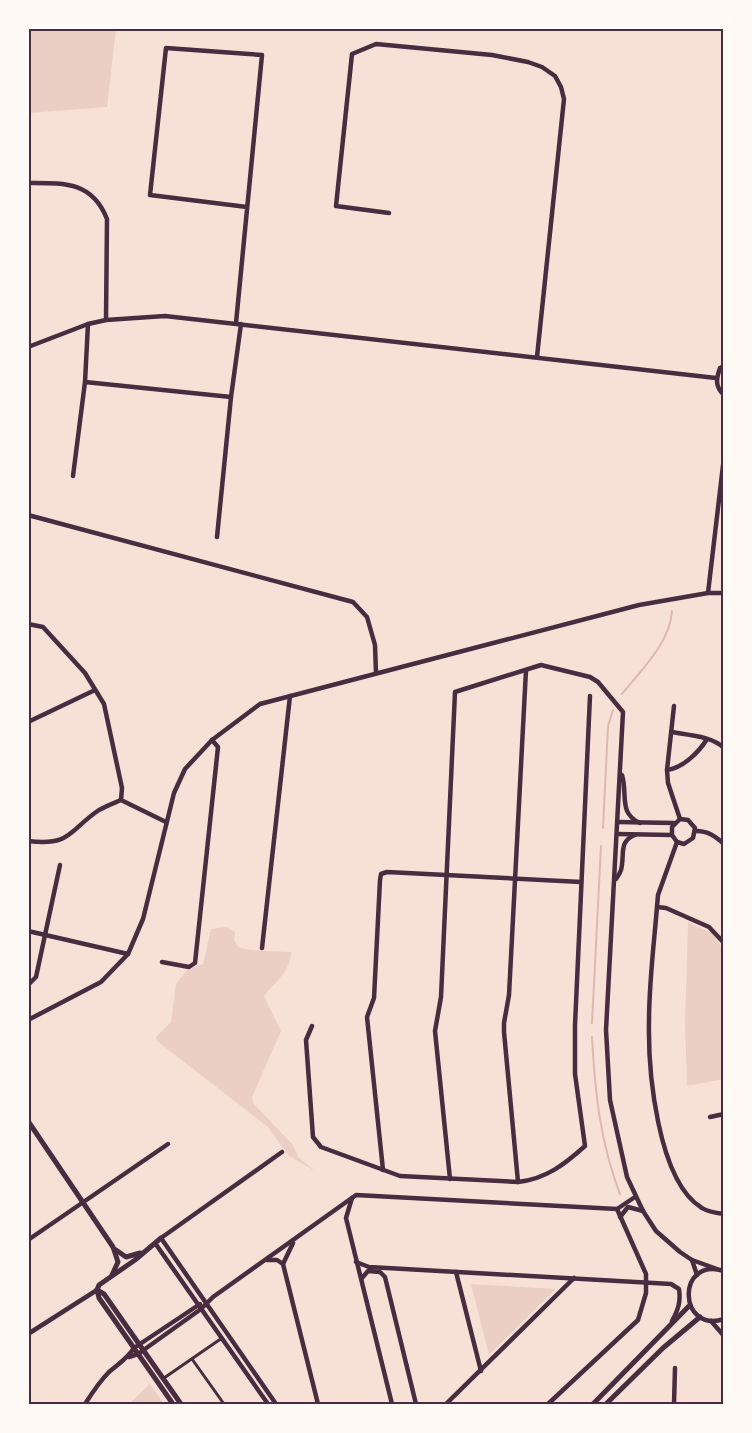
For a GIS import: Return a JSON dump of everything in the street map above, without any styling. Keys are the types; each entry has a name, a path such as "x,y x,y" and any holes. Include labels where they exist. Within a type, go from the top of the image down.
{"street":[{"path":"389,213 336,206 352,54 376,44 492,55 528,62 542,67 555,76 564,99 537,357"},
{"path":"217,537 262,55 166,48 150,195 247,207"},
{"path":"28,183 77,185 101,203 107,219 106,320"},
{"path":"28,347 88,324 106,320 165,316 716,378"},
{"path":"73,476 85,382 88,324"},
{"path":"723,366 716,378 717,387 723,395"},
{"path":"85,382 231,397"},
{"path":"708,593 723,457"},
{"path":"28,515 353,602 367,617 375,645 376,674"},
{"path":"28,1020 101,982 128,954 143,919 166,822 184,768 212,740 260,704 661,600 723,593"},
{"path":"28,624 43,627 85,673 104,704 122,788 121,800"},
{"path":"450,1179 435,1030 441,997 455,692 541,665 598,681 623,712 606,1030 614,1123 634,1197 656,1231 692,1260 723,1271"},
{"path":"518,1182 504,1023 509,995 526,669"},
{"path":"28,722 95,690"},
{"path":"262,948 290,696"},
{"path":"312,1026 306,1040 313,1137 321,1147 400,1176 518,1182 533,1180 561,1167 585,1146 576,1079 575,1043 590,696"},
{"path":"674,706 667,770 668,783 680,819"},
{"path":"672,732 707,739 718,743 723,748"},
{"path":"667,770 676,769 700,750 707,739"},
{"path":"162,962 189,967 195,963 218,747 212,740"},
{"path":"621,769 625,783 626,812 640,823"},
{"path":"28,841 48,843 70,836 100,809 121,800 166,822"},
{"path":"618,822 674,823 680,819 691,822 696,831"},
{"path":"674,823 672,835 677,842 687,843 696,831"},
{"path":"696,831 704,831 716,836 723,844"},
{"path":"617,834 672,835"},
{"path":"615,881 621,870 625,842 637,834"},
{"path":"677,842 658,895 649,1021 652,1082 662,1135 678,1183 701,1208 723,1214"},
{"path":"28,985 36,977 60,865"},
{"path":"382,1170 367,1017 374,998 381,874 387,872 581,882"},
{"path":"657,907 666,908 708,927 723,943"},
{"path":"28,931 128,954"},
{"path":"710,1117 723,1114"},
{"path":"28,1121 113,1247 126,1257 143,1252"},
{"path":"28,1240 168,1144"},
{"path":"28,1334 97,1290 99,1285 135,1260 161,1238 282,1152"},
{"path":"129,1357 141,1352 354,1196 617,1209 634,1197"},
{"path":"354,1196 348,1207 346,1218 392,1404"},
{"path":"620,1217 628,1207 643,1211"},
{"path":"548,1404 638,1320 647,1283 646,1274 617,1209"},
{"path":"333,1212 340,1213 346,1218"},
{"path":"161,1238 276,1404"},
{"path":"283,1264 294,1240"},
{"path":"155,1243 268,1404"},
{"path":"112,1275 118,1262 113,1247"},
{"path":"267,1260 278,1260 283,1264 318,1404"},
{"path":"692,1260 697,1275"},
{"path":"356,1262 369,1267 671,1284 679,1289 680,1298 679,1308 669,1327"},
{"path":"386,1280 390,1272 398,1269"},
{"path":"717,1269 703,1271 697,1275 688,1289 690,1305 700,1317 711,1321 723,1319"},
{"path":"361,1281 362,1275 368,1271 380,1272 386,1280 416,1404"},
{"path":"456,1272 481,1371"},
{"path":"446,1404 574,1278"},
{"path":"97,1290 99,1298 181,1404"},
{"path":"86,1404 109,1373 129,1357 137,1347 198,1304 206,1303"},
{"path":"593,1404 690,1305"},
{"path":"606,1404 663,1348 700,1317"},
{"path":"711,1321 723,1336"},
{"path":"163,1378 222,1338"},
{"path":"656,1340 663,1348"},
{"path":"141,1352 173,1404"},
{"path":"192,1359 224,1404"},
{"path":"674,1404 675,1368"}],"shaded area":[{"path":"29,28 116,29 107,107 29,113"},
{"path":"688,922 713,934 723,949 724,1079 687,1086 685,1025"},
{"path":"226,927 235,932 234,940 238,947 250,950 291,952 285,971 264,996 281,1031 252,1097 253,1103 292,1144 299,1158 315,1171 289,1156 268,1127 157,1041 156,1037 171,1022 176,984 186,971 203,964 211,929"},
{"path":"471,1284 556,1289 489,1355"},
{"path":"150,1384 164,1404 129,1404"}],"waterway":[{"path":"622,694 646,666 660,645 670,623 672,611"},
{"path":"603,828 608,726 613,710"},
{"path":"592,1023 601,846"},
{"path":"592,1037 603,1136 620,1194"}]}
